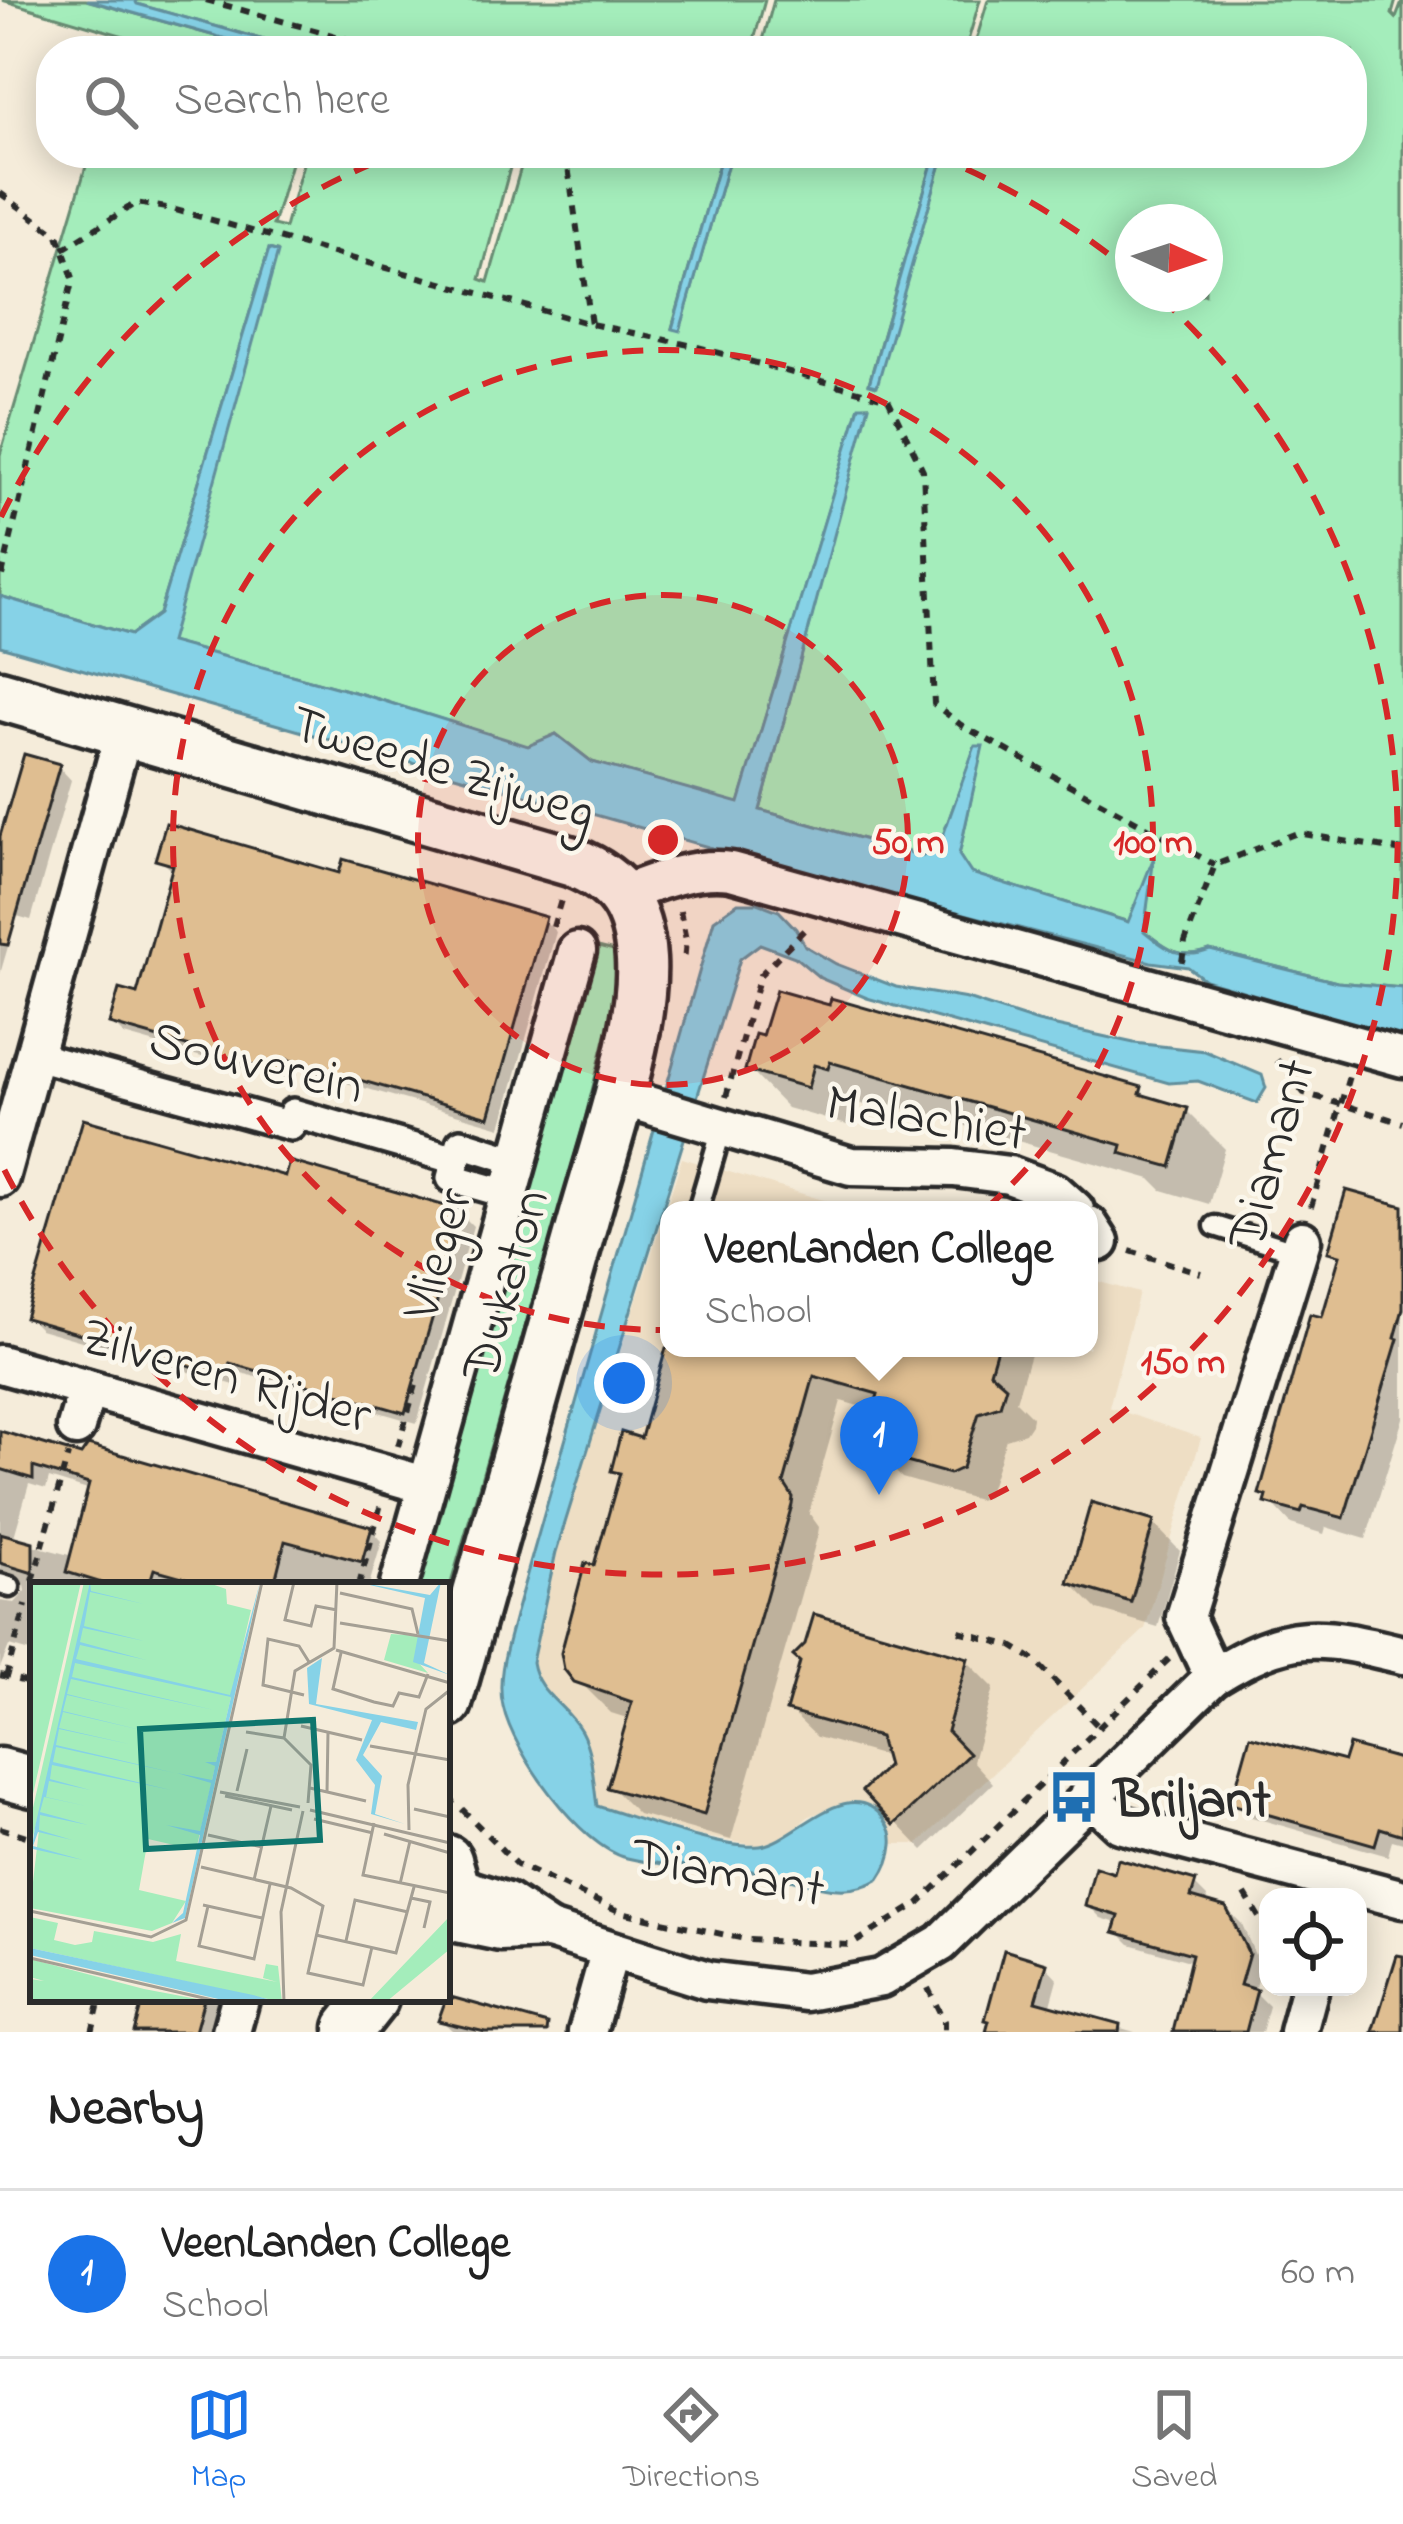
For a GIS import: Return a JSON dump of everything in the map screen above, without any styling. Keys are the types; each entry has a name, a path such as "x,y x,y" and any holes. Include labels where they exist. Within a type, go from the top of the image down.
{"street":[{"name":"Tweede Zijweg","path":"0,695 573,862 600,873 623,894 712,868 731,871 1403,1058"},
{"path":"0,1178 124,731"},
{"name":"Dukaton","path":"450,1693 636,1102 641,955 623,894"},
{"name":"Vlieger","path":"401,1582 577,952"},
{"name":"Souverein","path":"36,1056 291,1126 293,1113 456,1160 451,1178 513,1178"},
{"name":"Malachiet","path":"636,1102 851,1166 1009,1174 1066,1201"},
{"name":"Diamant","path":"1213,1677 1185,1616 1300,1246"},
{"name":"Zilveren Rijder","path":"0,1364 425,1485"},
{"path":"76,1427 87,1389"},
{"name":"Diamant","path":"450,1894 507,1902 549,1930 707,1980 805,1992 881,1978 941,1943 976,1912 1213,1677 1289,1640 1345,1641 1403,1654"},
{"path":"0,1773 30,1781"},
{"path":"1089,1795 1120,1824 1335,1888"},
{"path":"1367,1893 1403,1899"},
{"path":"587,2032 610,1950"},
{"path":"1298,2032 1308,1996"},
{"path":"231,2032 239,2002"}],"lane":[{"path":"699,1201 708,1124"},
{"path":"1215,1226 1300,1246"}],"path":[{"path":"206,0 336,36"},
{"path":"568,168 591,324"},
{"path":"0,193 58,235 73,278 0,584"},
{"path":"63,249 136,203 172,209 591,324 694,346 888,399 923,470 934,704 961,725 1215,865"},
{"path":"1185,942 1215,865 1297,833 1403,851"},
{"path":"708,1124 722,1112 760,974 803,932"},
{"name":"Diamant","path":"1300,1246 1357,1045"},
{"path":"1098,1234 1202,1273"},
{"path":"31,1582 76,1427"},
{"path":"3,1676 30,1584"},
{"path":"958,1631 1012,1646 1033,1659 1099,1727"},
{"name":"Diamant","path":"450,1801 517,1864 621,1912 749,1940 851,1945 919,1903 1193,1635"},
{"path":"0,1828 30,1837"},
{"path":"904,1965 931,1991 944,2032"},
{"path":"92,2032 99,2002"}],"shaded area":[{"path":"682,1158 827,1201 668,1201"},
{"path":"660,1227 660,1357 1098,1357 1098,1282 1139,1293 1109,1407 1201,1438 1145,1629 918,1844 892,1844 890,1827 858,1804 832,1807 808,1817 783,1839 760,1846 700,1836 597,1806 588,1747 579,1726 535,1678 532,1662 556,1552"}],"green space":[{"path":"2,0 86,0 215,36 124,36"},
{"path":"135,0 765,0 755,36 250,36"},
{"path":"774,0 980,0 969,36 764,36"},
{"path":"988,0 1396,0 1392,14 1396,18 1403,0 1403,988 1337,982 1210,950 1183,954 1167,948 1144,931 1152,863 1129,922 970,873 959,855 982,747 975,747 941,841 923,856 760,810 868,406 859,407 739,804 592,762 556,734 528,747 365,695 169,642 277,251 269,249 159,614 130,635 0,596 0,455 86,168 290,168 273,225 285,228 302,168 510,168 480,279 488,282 521,168 718,168 672,328 680,330 727,168 931,168 869,383 876,386 940,168 1367,168 1367,36 977,36"},
{"path":"598,947 622,953 621,974 583,1127 450,1587 450,1582 416,1582 498,1277"}],"water":[{"path":"87,0 135,0 250,36 215,36"},
{"path":"718,168 727,168 680,331 672,329"},
{"path":"931,168 940,168 877,386 869,384"},
{"path":"269,249 278,252 170,642 528,746 556,734 592,762 739,803 859,406 869,406 760,810 923,856 941,841 975,746 983,746 959,855 971,873 1128,922 1154,857 1144,931 1160,943 1182,954 1210,950 1337,982 1403,988 1403,1038 1205,980 1188,967 1151,962 740,856 0,646 0,596 130,635 159,614"},
{"path":"738,903 758,903 779,911 805,946 836,964 896,987 967,999 1038,1022 1134,1043 1205,1051 1262,1075 1266,1088 1257,1103 1198,1081 1169,1083 867,998 820,978 795,957 760,944 740,959 665,1201 660,1201 660,1217 556,1552 532,1662 546,1691 585,1740 597,1806 702,1838 760,1846 838,1805 870,1806 889,1828 891,1854 879,1879 851,1889 748,1870 644,1861 609,1850 570,1817 534,1772 509,1726 501,1695 515,1616 714,920"}],"building":[{"path":"24,754 60,764 8,945 0,944 0,836"},
{"path":"166,823 339,873 343,859 546,917 489,1117 286,1059 282,1073 109,1024 119,989 137,994 173,865 155,860"},
{"path":"776,990 829,1005 831,998 1142,1087 1140,1094 1188,1108 1171,1167 1120,1153 1122,1145 830,1062 828,1069 814,1065 808,1088 745,1070 755,1034 762,1036"},
{"path":"83,1119 285,1176 289,1161 463,1211 405,1413 230,1363 226,1376 25,1318"},
{"path":"1346,1190 1403,1206 1403,1309 1344,1518 1265,1503 1267,1496 1259,1494 1310,1314 1322,1317 1340,1255 1328,1252"},
{"path":"664,1357 994,1357 990,1372 1006,1386 1000,1406 979,1413 962,1468 949,1474 871,1452 865,1440 878,1394 814,1376 784,1483 793,1497 792,1505 704,1815 607,1788 632,1702 574,1682 564,1669 561,1653 585,1563 594,1565 620,1473 611,1471 621,1432 641,1438"},
{"path":"0,1431 81,1455 88,1445 372,1527 362,1562 285,1541 275,1582 200,1582 154,1569 150,1582 98,1582 66,1572 89,1484 33,1467 33,1479 0,1469"},
{"path":"1091,1502 1154,1521 1131,1602 1068,1583"},
{"path":"0,1533 33,1542 33,1573 0,1563"},
{"path":"814,1614 968,1658 947,1731 969,1754 894,1825 862,1791 887,1766 879,1737 786,1711 800,1662 793,1656 805,1644"},
{"path":"1250,1736 1344,1761 1349,1745 1403,1760 1403,1835 1380,1828 1375,1845 1231,1804"},
{"path":"1118,1859 1196,1881 1191,1897 1226,1907 1249,1954 1240,1985 1257,1990 1246,2032 1173,2032 1192,1954 1114,1932 1119,1916 1085,1906 1095,1867 1114,1873"},
{"path":"1004,1950 1047,1963 1036,2001 1120,2024 1119,2032 986,2032"},
{"path":"1397,1955 1403,1956 1403,2032 1373,2032"},
{"path":"450,1997 548,2024 547,2032 485,2032 438,2021"},
{"path":"142,2002 203,2002 195,2032 134,2032"}],"place":[{"name":"VeenLanden College","path":"879,1495"},
{"name":"Briljant","path":"1074,1797"}]}
